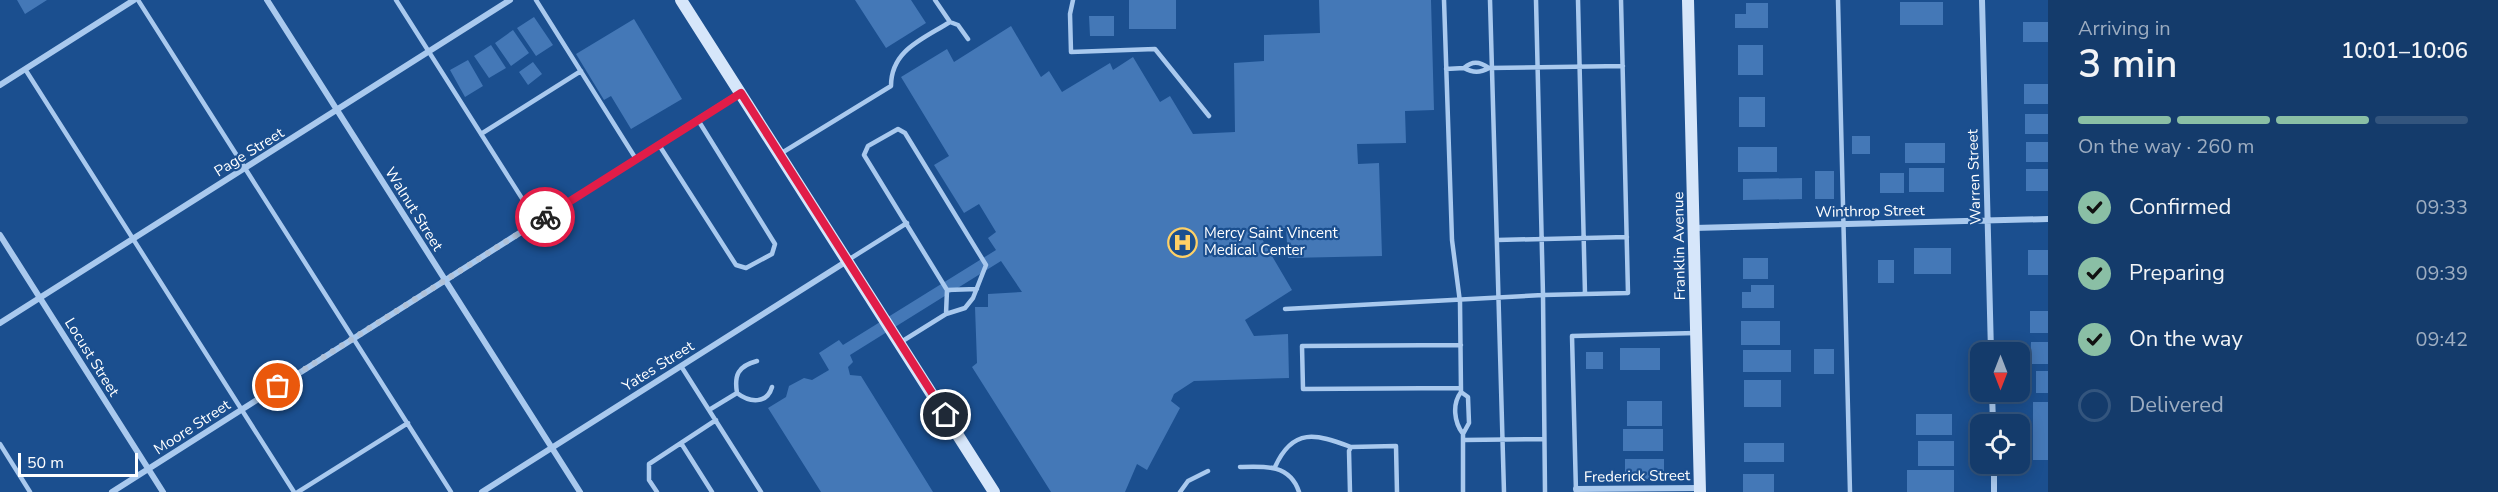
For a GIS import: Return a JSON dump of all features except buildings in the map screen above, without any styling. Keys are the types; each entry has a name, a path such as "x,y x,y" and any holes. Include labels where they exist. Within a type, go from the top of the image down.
{"main road":[{"path":"681,0 994,492"},
{"name":"Franklin Avenue","path":"1688,0 1700,490"}],"street":[{"path":"0,85 136,0"},
{"name":"Walnut Street","path":"267,0 580,492"},
{"name":"Page Street","path":"0,324 510,0"},
{"name":"Warren Street","path":"1982,0 1991,342"},
{"name":"Moore Street","path":"112,492 741,93"},
{"name":"Winthrop Street","path":"1693,228 2048,219"},
{"name":"Locust Street","path":"0,235 163,492"},
{"name":"Yates Street","path":"482,492 847,261"},
{"path":"1994,474 1994,492"},
{"name":"Frederick Street","path":"1576,491 1700,490"}],"lane":[{"path":"136,0 451,492"},
{"path":"396,0 537,222"},
{"path":"536,0 636,159"},
{"path":"935,0 950,22 957,25 968,39"},
{"path":"1073,0 1070,14 1071,51 1155,49 1209,116"},
{"path":"1444,0 1452,240 1460,302 1461,390 1456,399 1456,424 1463,434"},
{"path":"1490,0 1504,492"},
{"path":"1536,0 1545,492"},
{"path":"1578,0 1585,294"},
{"path":"1285,309 1628,292 1621,0"},
{"path":"1838,0 1850,492"},
{"path":"780,155 891,86 891,71 904,50 950,22"},
{"path":"1446,69 1464,68 1470,63 1482,62 1491,68"},
{"path":"1464,68 1470,72 1482,72 1491,68 1623,66"},
{"path":"25,69 294,492"},
{"path":"481,134 581,71"},
{"path":"659,145 736,265 746,268 772,254 775,244 698,120"},
{"path":"900,343 946,314 965,308 977,289 986,264 905,133 898,129 868,146 864,155 947,290 946,314"},
{"path":"847,261 907,223"},
{"path":"1497,240 1627,237"},
{"path":"947,290 977,289"},
{"path":"1576,491 1572,336 1696,333"},
{"path":"1461,345 1302,346 1303,389 1461,390 1468,397 1469,414 1469,423 1463,434 1463,492"},
{"path":"737,393 736,375 740,368 757,361"},
{"path":"681,366 761,492"},
{"path":"737,393 753,401 770,394 772,387"},
{"path":"709,410 737,393"},
{"path":"657,492 649,480 650,464 716,420"},
{"path":"298,492 408,423"},
{"path":"1275,467 1282,452 1291,441 1308,436 1351,447 1396,446 1396,492"},
{"path":"1463,440 1544,439"},
{"path":"681,443 712,492"},
{"path":"0,444 30,492"},
{"path":"1350,492 1351,447"},
{"path":"1240,467 1275,467 1287,473 1299,492"},
{"path":"1180,492 1188,481 1208,471"}],"way so far":[{"path":"278,386 545,217"}],"place":[{"name":"Mercy Saint Vincent Medical Center","path":"1183,242"}],"route":[{"path":"545,217 741,93 946,415"}]}
